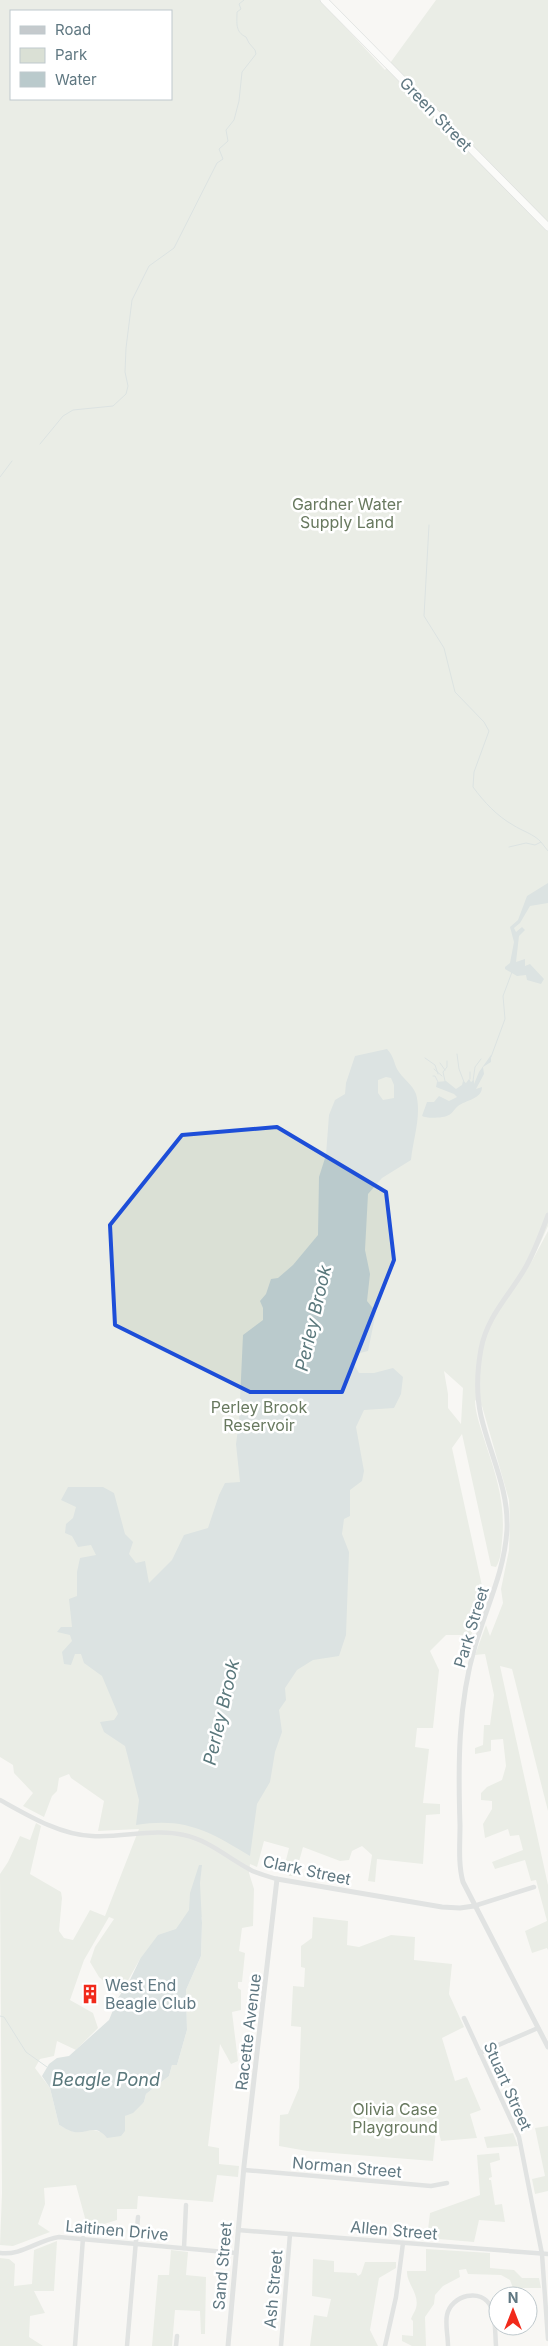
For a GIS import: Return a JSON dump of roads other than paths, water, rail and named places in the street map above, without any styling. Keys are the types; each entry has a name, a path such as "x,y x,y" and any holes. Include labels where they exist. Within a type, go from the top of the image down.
{"highway":[{"name":"Green Street","path":"324,0 548,227"}],"street":[{"name":"Park Street","path":"548,1215 524,1271 498,1306 488,1325 478,1367 481,1417 503,1487 507,1521 502,1568 475,1647 459,1741 461,1867 463,1882 548,2047"},
{"name":"Clark Street","path":"0,1800 50,1824 77,1834 99,1836 162,1832 192,1837 253,1871 277,1879 442,1907 460,1908 474,1906"},
{"name":"Racette Avenue","path":"242,2188 277,1879"},
{"path":"474,1906 534,1887"},
{"name":"Stuart Street","path":"464,2018 518,2133 542,2254 548,2339"},
{"path":"480,2053 538,2028"},
{"name":"Norman Street","path":"244,2170 431,2186 447,2183"},
{"name":"Sand Street","path":"228,2346 242,2188"},
{"path":"184,2248 186,2205"},
{"path":"127,2346 138,2218"},
{"name":"Allen Street","path":"238,2230 548,2254"},
{"name":"Ash Street","path":"281,2346 290,2234"},
{"name":"Laitinen Drive","path":"0,2253 14,2253 53,2238 84,2238 236,2253"},
{"path":"75,2346 84,2238"},
{"path":"385,2346 396,2297 403,2243"},
{"path":"448,2346 446,2319 449,2310 462,2298 473,2295 485,2299 491,2306 496,2346"},
{"path":"176,2346 177,2336"}],"water":[{"path":"548,883 548,903 530,906 520,923 514,928 516,932 522,927 525,930 519,936 516,962 525,959 525,966 530,964 544,979 541,984 527,980 526,975 517,976 505,969 505,967 510,963 514,942 510,927 518,920 527,896"},
{"name":"Perley Brook Reservoir","path":"387,1049 399,1072 415,1091 418,1102 418,1119 411,1160 382,1178 368,1194 365,1250 370,1274 367,1301 376,1312 368,1351 356,1354 353,1362 359,1373 374,1373 393,1368 403,1377 401,1394 394,1408 364,1410 356,1427 364,1471 362,1481 350,1490 350,1516 344,1519 342,1534 349,1552 346,1635 339,1656 313,1660 297,1670 285,1688 286,1700 279,1710 282,1732 275,1752 270,1782 257,1804 250,1856 222,1839 196,1828 169,1823 136,1825 139,1800 125,1746 104,1732 100,1722 114,1720 118,1714 102,1676 84,1663 81,1654 75,1654 71,1665 64,1664 62,1652 72,1641 70,1635 57,1632 61,1627 72,1627 69,1599 77,1596 77,1572 80,1558 96,1555 91,1545 78,1547 72,1536 65,1533 66,1524 73,1518 76,1507 61,1500 68,1487 103,1487 114,1493 125,1534 133,1542 129,1554 136,1563 145,1561 149,1583 172,1560 184,1535 208,1528 225,1483 240,1482 236,1444 239,1422 243,1335 263,1320 263,1308 260,1301 266,1294 271,1279 278,1278 293,1265 318,1235 319,1177 326,1155 329,1115 335,1100 345,1094 346,1083 355,1056","holes":["386,1077 391,1078 394,1085 394,1098 383,1100 378,1093 378,1080"]},
{"path":"491,1055 491,1062 483,1067 484,1074 476,1089 482,1087 477,1097 461,1104 447,1116 431,1118 422,1116 427,1102 434,1102 439,1096 449,1101 457,1097 436,1087 437,1082 446,1081 456,1089 462,1085 463,1081 466,1083 469,1079 471,1082 474,1080 474,1084 479,1072"},
{"name":"Beagle Pond","path":"199,1865 202,1865 200,1883 201,1956 186,1990 187,2030 177,2065 172,2065 169,2076 146,2094 144,2102 133,2113 125,2116 125,2131 121,2136 107,2138 95,2130 74,2132 68,2130 59,2125 50,2088 42,2076 49,2064 57,2058 69,2056 109,2020 118,1998 130,1980 140,1959 158,1935 176,1929 189,1910 190,1893"}],"waterway":[{"path":"40,444 63,416 73,410 113,406 126,394 128,386 125,372 126,348 132,300 149,266 174,248 217,163 223,159 219,149 228,141 226,130 234,120 239,101 242,72 256,54 246,37 240,33 237,27 237,12 241,9 239,4 244,0"},
{"path":"0,477 12,461"},
{"path":"429,525 424,616 444,648 455,692 484,722 489,731 474,772 473,787 496,813 541,842"},
{"path":"509,847 526,843 535,845 541,842 548,851"},
{"name":"Perley Brook","path":"491,1057 505,1019 503,996 512,972"},
{"path":"457,1054 459,1069 464,1082"},
{"path":"425,1058 435,1065 438,1074"},
{"path":"473,1081 475,1067 481,1059"},
{"path":"445,1081 443,1072 447,1067 447,1061"},
{"path":"440,1063 445,1070"},
{"path":"434,1069 442,1076"},
{"path":"470,1072 470,1079"},
{"path":"433,1076 435,1076 438,1082"},
{"name":"Perley Brook","path":"0,2016 4,2017 26,2052 47,2067"}],"place":[{"name":"West End Beagle Club","path":"90,1994"}],"park label":[{"name":"Gardner Water Supply Land","path":"347,513"},
{"name":"Olivia Case Playground","path":"395,2118"}]}
